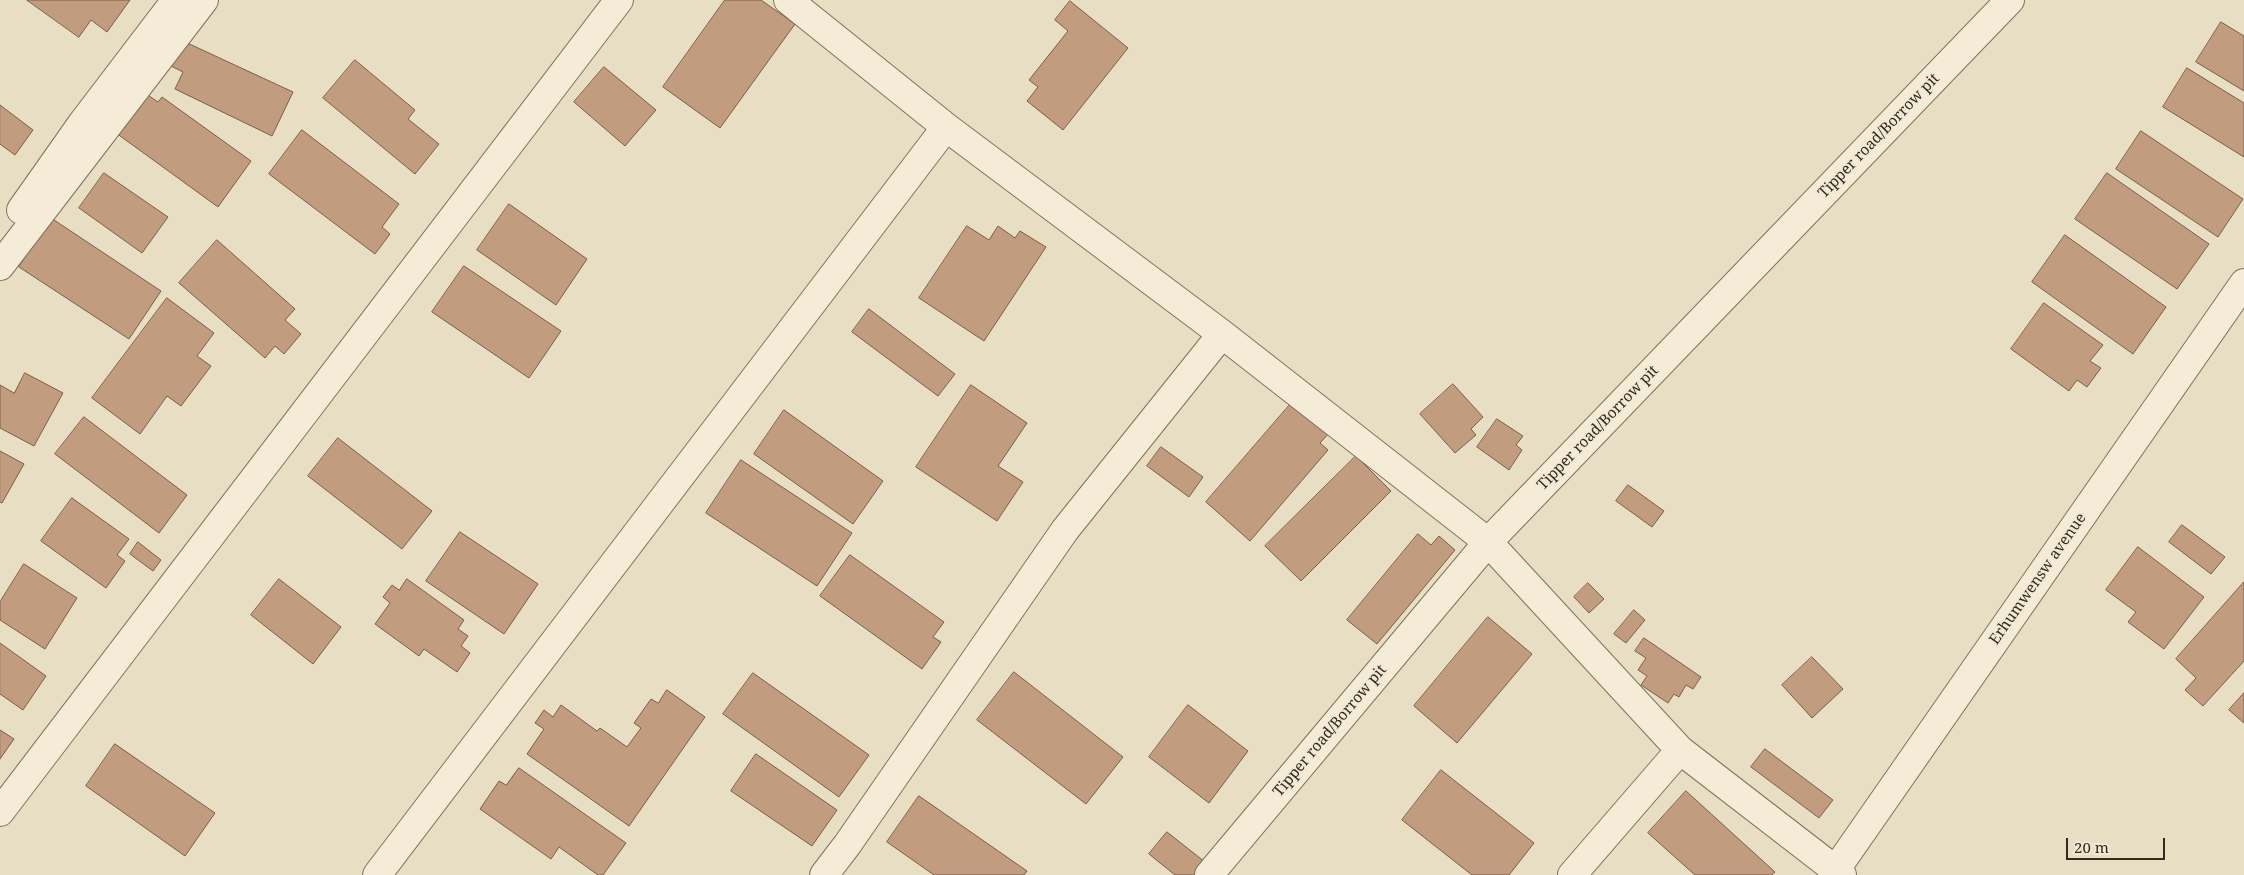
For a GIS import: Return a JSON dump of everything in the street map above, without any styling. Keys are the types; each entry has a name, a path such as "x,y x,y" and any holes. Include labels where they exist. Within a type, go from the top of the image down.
{"street":[{"path":"0,239 83,122 176,0"},
{"path":"0,266 204,0"},
{"path":"0,804 154,604 288,437 498,146 617,0"},
{"path":"0,812 617,0"},
{"path":"788,0 946,127 1222,334 1488,542 1680,750 1837,873"},
{"name":"Tipper road/Borrow pit","path":"1209,875 1488,542 2010,0"},
{"path":"377,875 946,127"},
{"name":"Erhumwensw avenue","path":"1837,873 2244,283"},
{"path":"824,875 1065,530 1222,334"},
{"path":"1572,875 1680,750"}],"building":[{"path":"27,0 130,0 107,32 91,20 79,37"},
{"path":"725,0 761,0 795,24 720,128 663,87"},
{"path":"1070,1 1128,48 1063,130 1027,101 1038,87 1029,80 1068,31 1055,20"},
{"path":"2221,22 2244,36 2244,91 2196,62"},
{"path":"183,41 293,92 272,136 175,89 183,72 171,66"},
{"path":"355,60 415,110 408,119 439,144 415,174 323,98"},
{"path":"604,67 656,110 625,146 574,102"},
{"path":"2187,68 2244,103 2244,157 2163,107"},
{"path":"145,93 158,102 162,97 251,161 218,207 116,133"},
{"path":"0,105 33,130 15,155 0,144"},
{"path":"302,130 399,204 382,227 390,234 375,254 269,174"},
{"path":"2141,131 2243,199 2218,237 2116,169"},
{"path":"104,173 168,217 142,253 79,208"},
{"path":"2107,173 2209,244 2177,289 2075,219"},
{"path":"509,204 587,259 556,305 477,250"},
{"path":"51,218 161,291 129,339 19,267"},
{"path":"967,226 989,240 998,226 1015,238 1020,231 1046,247 984,341 919,298"},
{"path":"2065,235 2166,307 2133,354 2032,282"},
{"path":"217,240 295,309 285,320 301,334 284,354 275,346 265,358 179,283"},
{"path":"464,266 561,331 529,378 432,312"},
{"path":"167,298 214,333 197,356 211,366 181,406 167,396 140,434 92,398"},
{"path":"2044,303 2103,345 2090,361 2101,368 2087,387 2077,380 2069,391 2011,349"},
{"path":"869,309 955,374 938,396 852,332"},
{"path":"25,373 63,393 34,446 0,428 0,385 14,393"},
{"path":"1453,384 1483,417 1471,429 1476,435 1455,453 1420,414"},
{"path":"971,385 1027,423 998,466 1023,482 997,521 916,467"},
{"path":"1294,400 1331,431 1320,443 1328,450 1250,541 1206,502"},
{"path":"784,410 883,481 853,524 754,454"},
{"path":"84,417 187,495 159,533 55,454"},
{"path":"1497,419 1523,436 1516,445 1522,450 1509,470 1477,447"},
{"path":"338,438 432,511 402,549 308,476"},
{"path":"1161,447 1203,477 1189,497 1147,466"},
{"path":"0,451 24,464 2,503 0,502"},
{"path":"1356,456 1391,491 1301,581 1265,546"},
{"path":"741,460 852,533 817,586 706,513"},
{"path":"1628,485 1664,511 1652,527 1616,501"},
{"path":"72,498 129,539 117,555 125,561 106,588 41,541"},
{"path":"2182,525 2225,557 2211,574 2169,542"},
{"path":"460,532 538,584 504,634 426,581"},
{"path":"1418,534 1431,545 1439,536 1455,550 1377,644 1347,620"},
{"path":"138,542 161,560 153,571 130,554"},
{"path":"2138,547 2204,597 2164,649 2128,622 2136,612 2106,590"},
{"path":"850,555 944,622 933,637 941,642 922,669 820,596"},
{"path":"24,564 77,598 45,649 0,620 0,602"},
{"path":"279,579 341,627 313,664 251,615"},
{"path":"407,579 464,620 458,629 468,636 461,646 470,653 457,672 424,649 419,656 375,624 390,603 383,597 392,585 399,590"},
{"path":"2244,582 2244,661 2203,706 2185,690 2196,678 2176,659"},
{"path":"1588,583 1604,599 1589,613 1574,597"},
{"path":"1634,610 1645,620 1626,643 1614,634"},
{"path":"1488,617 1532,654 1457,743 1414,706"},
{"path":"1644,638 1701,677 1693,689 1686,685 1679,697 1674,694 1668,703 1641,685 1647,676 1638,670 1646,658 1635,651"},
{"path":"0,643 46,676 23,710 0,694"},
{"path":"1812,657 1843,689 1812,718 1782,685"},
{"path":"1014,672 1123,757 1086,804 977,720"},
{"path":"753,673 869,755 839,797 723,714"},
{"path":"667,690 705,717 629,826 527,754 544,729 535,723 544,710 553,717 561,705 597,731 600,728 627,747 641,728 634,723 651,699 658,703"},
{"path":"2244,693 2244,723 2229,710"},
{"path":"1188,705 1248,751 1209,803 1149,757"},
{"path":"0,730 14,739 0,759"},
{"path":"115,744 215,813 185,856 86,786"},
{"path":"1765,749 1833,800 1819,818 1751,767"},
{"path":"756,754 837,810 812,846 731,791"},
{"path":"519,768 626,843 603,875 598,875 559,847 551,859 480,809 499,781 506,785"},
{"path":"1441,770 1534,843 1509,875 1472,875 1402,820"},
{"path":"1686,791 1775,872 1772,875 1695,875 1648,833"},
{"path":"919,796 1027,871 1024,875 934,875 887,842"},
{"path":"1167,832 1205,862 1194,875 1175,875 1149,854"}]}
